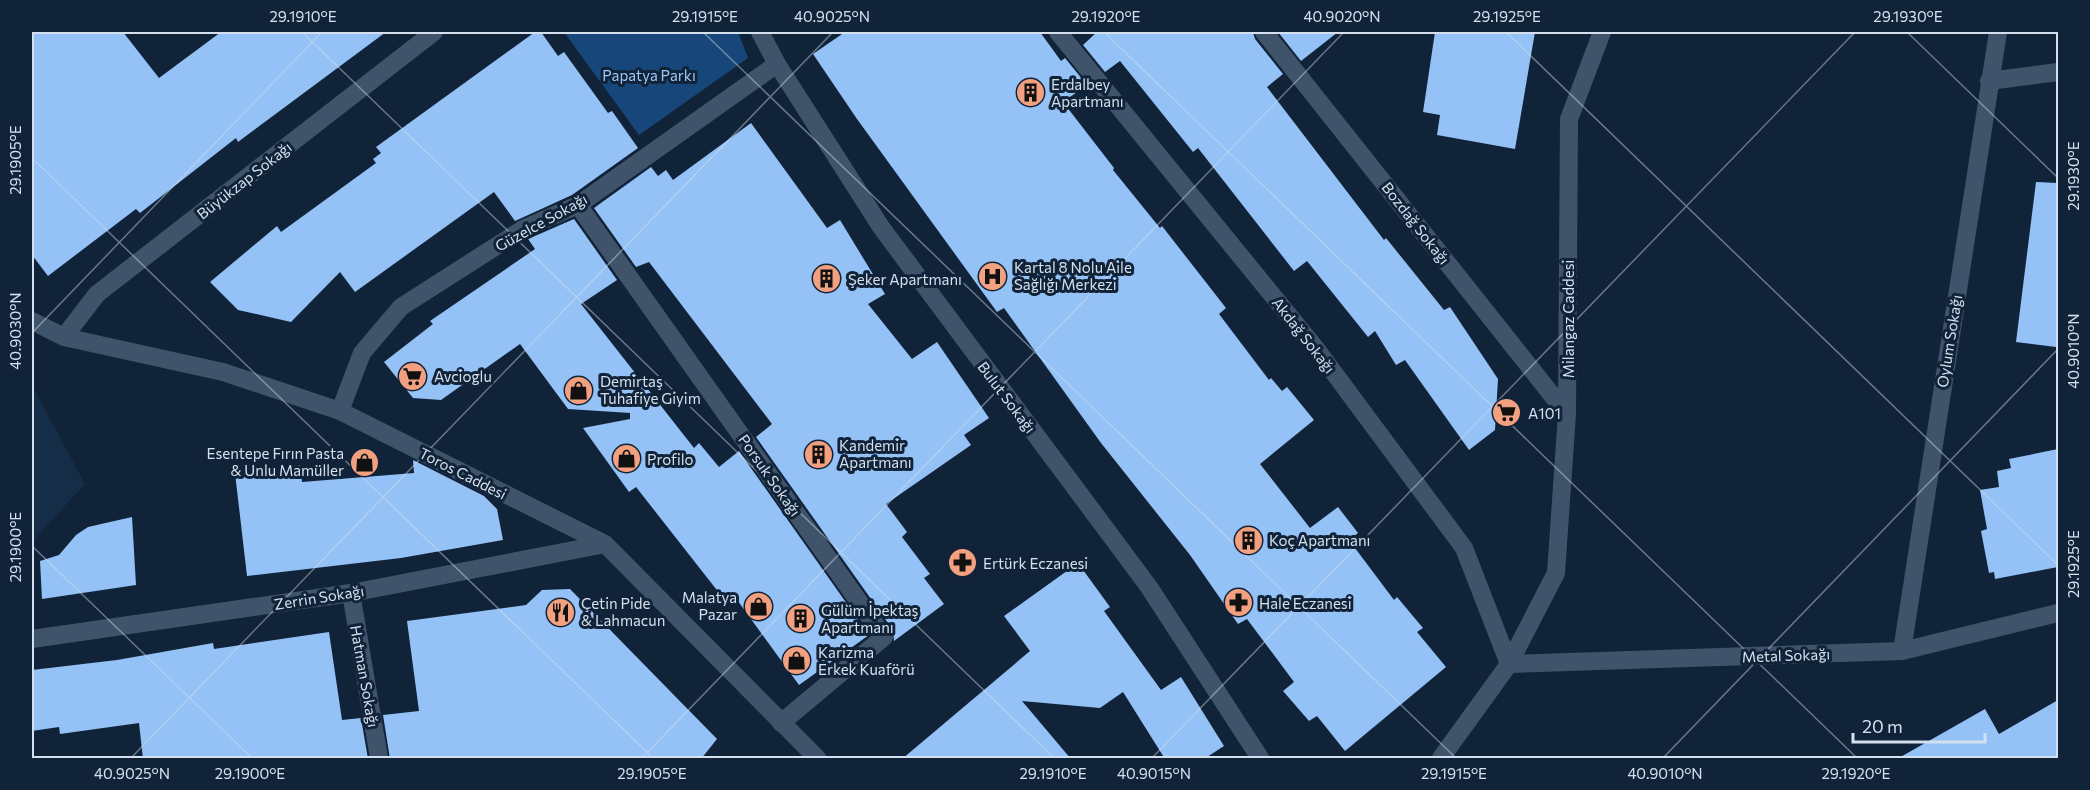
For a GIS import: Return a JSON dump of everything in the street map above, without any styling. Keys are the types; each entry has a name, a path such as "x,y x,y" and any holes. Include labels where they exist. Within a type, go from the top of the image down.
{"street":[{"name":"Büyükzap Sokağı","path":"64,337 97,294 434,32"},
{"name":"Bulut Sokağı","path":"760,32 777,64 881,227 1149,587 1260,759"},
{"name":"Akdağ Sokağı","path":"1058,32 1317,350 1464,548 1509,664"},
{"name":"Bozdağ Sokağı","path":"1264,32 1568,414"},
{"name":"Milangaz Caddesi","path":"1441,759 1509,664 1556,573 1568,414 1569,118 1602,32"},
{"name":"Oylum Sokağı","path":"1902,651 1998,32"},
{"name":"Güzelce Sokağı","path":"340,411 362,353 401,307 523,229 578,205 777,64"},
{"path":"1989,81 2058,72"},
{"name":"Porsuk Sokağı","path":"578,205 884,637 781,723"},
{"name":"Toros Caddesi","path":"32,321 64,337 223,372 340,411 605,544 817,759"},
{"name":"Zerrin Sokağı","path":"32,639 351,593 605,544"},
{"name":"Hatman Sokağı","path":"351,593 379,759"},
{"name":"Metal Sokağı","path":"1509,664 1902,651 2058,613"}],"shaded area":[{"path":"32,385 85,484 32,542"}],"green space":[{"name":"Papatya Parkı","path":"564,32 738,32 748,58 639,135"}],"building":[{"path":"32,32 123,32 159,78 221,32 386,32 238,142 236,138 140,213 136,209 48,276 32,255"},
{"path":"535,32 541,32 558,56 564,52 608,113 612,111 638,148 572,195 515,221 494,192 355,292 340,272 291,322 238,310 210,282 277,226 281,232 376,163 373,159 381,153 376,147"},
{"path":"845,32 1040,32 1061,61 1065,58 1087,85 1063,102 1114,168 1113,170 1160,228 1162,226 1226,308 1219,314 1269,380 1271,378 1282,391 1287,387 1314,420 1260,464 1310,528 1338,507 1358,533 1349,540 1394,600 1397,597 1423,628 1417,632 1446,667 1345,751 1317,716 1309,721 1283,691 1294,682 1247,619 1238,624 1190,555 1101,443 1004,308 997,312 857,119 813,54"},
{"path":"1097,32 1253,32 1255,39 1283,74 1267,87 1384,240 1386,238 1444,310 1450,307 1498,379 1495,430 1469,450 1405,360 1396,365 1375,331 1368,337 1307,261 1294,271 1198,148 1193,152 1120,61 1105,72 1083,45"},
{"path":"1278,32 1338,32 1301,61"},
{"path":"1435,32 1535,32 1515,149 1437,135 1440,115 1423,112"},
{"path":"751,123 827,228 840,220 885,294 868,304 912,359 937,342 989,418 964,435 971,445 886,504 907,532 902,537 930,574 924,578 944,604 894,641 893,630 756,437 772,424 649,262 636,267 594,208 651,167 658,176 666,170 673,180"},
{"path":"2036,182 2058,183 2056,347 2016,342"},
{"path":"574,219 617,280 581,304 694,448 699,443 719,467 739,451 869,635 799,685 735,597 727,603 636,487 629,492 583,428 630,419 630,413 568,409 520,344 441,400 413,398 384,362 433,324 430,321 535,249 528,239"},
{"path":"2058,449 2058,567 1995,579 1994,572 1989,573 1981,531 1987,529 1980,490 1999,487 1997,471 2011,468 2009,459"},
{"path":"413,460 484,496 497,509 503,540 401,558 247,576 235,473 300,465 302,482 414,473"},
{"path":"132,517 136,585 42,599 40,561 59,555 76,535 88,527"},
{"path":"1078,563 1110,607 1104,611 1161,690 1181,677 1224,746 1204,759 1165,759 1123,692 1100,708 1022,701 1071,759 902,759 1030,651 1004,616"},
{"path":"570,589 717,739 701,759 390,759 383,715 419,711 407,621 526,605 542,590"},
{"path":"329,632 342,720 361,718 368,759 143,759 139,723 60,734 59,727 32,731 32,670 117,660 213,643 214,649"},
{"path":"2058,700 2058,759 1897,759 1985,709 1999,734"}],"place":[{"name":"Erdalbey Apartmanı","path":"1030,93"},
{"name":"Kartal 8 Nolu Aile Sağlığı Merkezi","path":"993,276"},
{"name":"Şeker Apartmanı","path":"827,279"},
{"name":"Avcioglu","path":"413,376"},
{"name":"Demirtaş Tuhafiye Giyim","path":"579,390"},
{"name":"A101","path":"1507,413"},
{"name":"Kandemir Apartmanı","path":"818,454"},
{"name":"Profilo","path":"626,459"},
{"name":"Esentepe Fırın Pasta & Unlu Mamüller","path":"365,462"},
{"name":"Koç Apartmanı","path":"1248,540"},
{"name":"Ertürk Eczanesi","path":"962,563"},
{"name":"Hale Eczanesi","path":"1238,603"},
{"name":"Malatya Pazar","path":"758,606"},
{"name":"Çetin Pide & Lahmacun","path":"560,612"},
{"name":"Gülüm İpektaş Apartmanı","path":"800,619"},
{"name":"Karizma Erkek Kuaförü","path":"797,661"}]}
